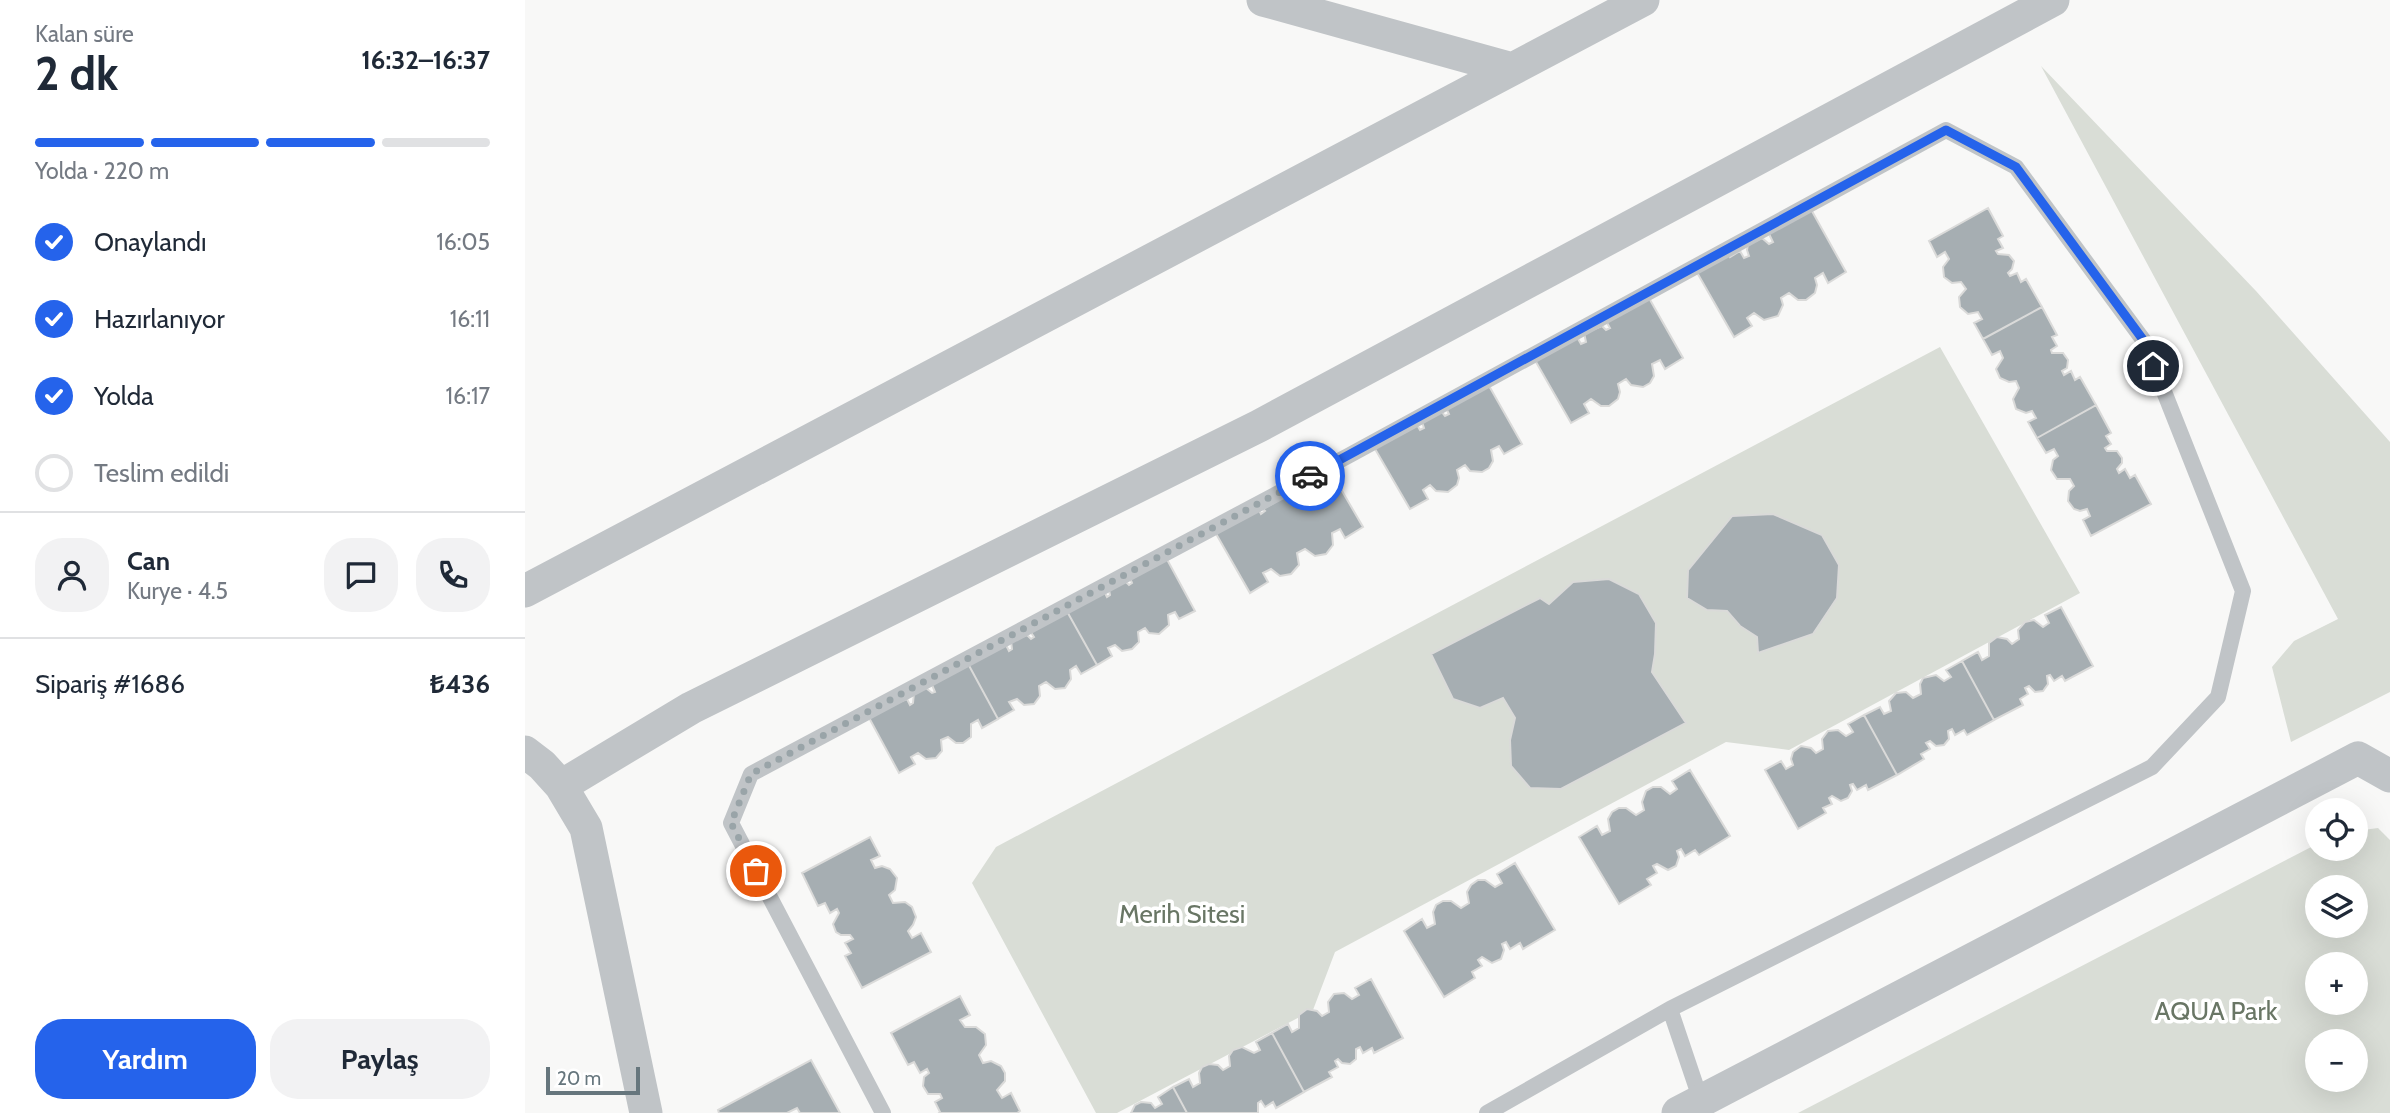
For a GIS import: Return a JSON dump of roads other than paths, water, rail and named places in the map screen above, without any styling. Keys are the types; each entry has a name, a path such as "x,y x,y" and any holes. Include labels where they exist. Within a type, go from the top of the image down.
{"street":[{"path":"1263,0 1512,69"},
{"path":"525,591 1643,0"},
{"path":"561,786 691,708 1259,426 2053,0"},
{"path":"525,752 542,765 561,786 586,828 646,1113"},
{"path":"1690,1107 2358,758 2390,776"}],"lane":[{"path":"883,1113 731,823 751,774 1348,456 1946,130 2016,167 2144,341 2243,591 2218,697 2152,767 1670,1009 1487,1113"},
{"path":"1670,1009 1690,1107"}],"park label":[{"name":"Merih Sitesi","path":"1182,914"},
{"name":"AQUA Park","path":"2216,1011"}]}
